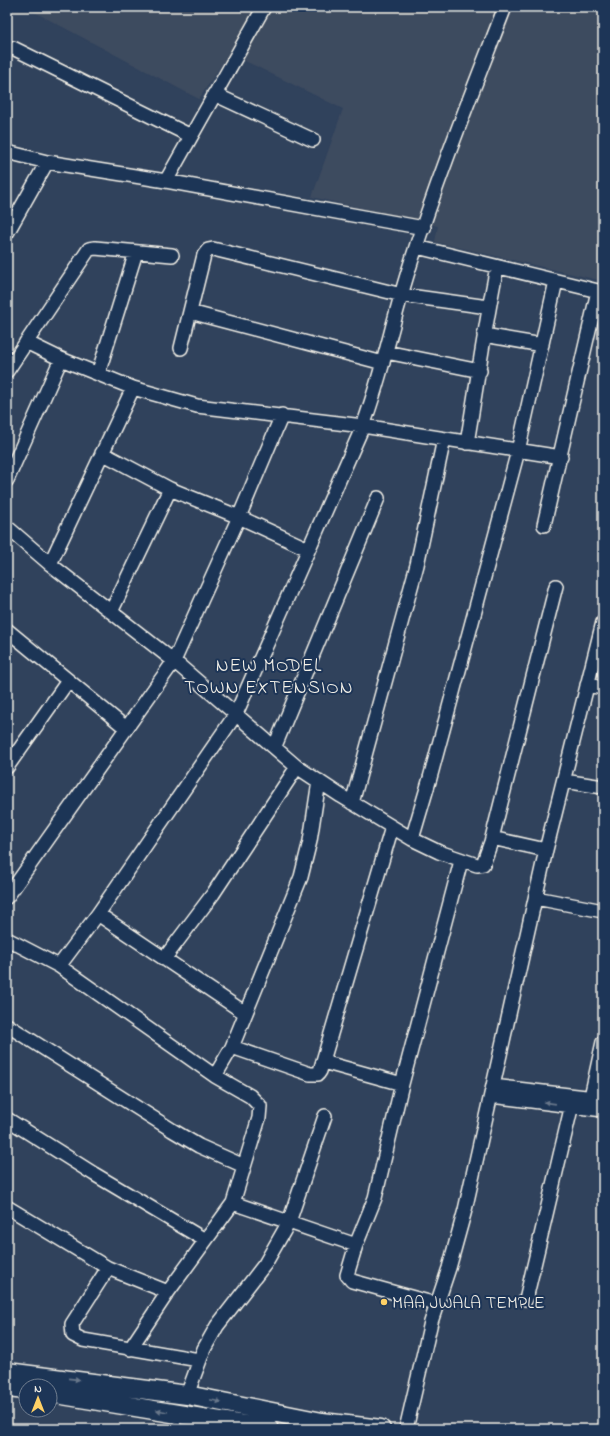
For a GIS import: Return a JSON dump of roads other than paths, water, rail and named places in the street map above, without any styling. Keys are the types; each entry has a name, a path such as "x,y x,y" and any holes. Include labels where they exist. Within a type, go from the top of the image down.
{"main road":[{"path":"7,1372 187,1395 315,1421 380,1429"},
{"path":"7,1388 18,1389"},
{"path":"58,1394 269,1429"}],"street":[{"path":"166,181 264,7"},
{"path":"59,966 98,914 236,714 363,426 385,357 402,295 442,169 505,7"},
{"path":"7,49 13,48 191,136"},
{"path":"214,94 313,140"},
{"path":"7,152 47,162 166,181 424,228"},
{"path":"7,233 47,162"},
{"path":"417,247 598,291 561,457 544,525"},
{"path":"7,371 89,249 95,248 172,255"},
{"path":"181,348 204,255 208,250 213,249 402,295 488,307"},
{"path":"98,374 136,252"},
{"path":"467,443 480,370 488,307 497,267"},
{"path":"412,839 430,778 518,451 556,281"},
{"path":"190,312 385,357 480,370"},
{"path":"484,335 542,345"},
{"path":"26,342 61,360 133,388 197,406 282,415 363,426 561,457"},
{"path":"7,480 61,360"},
{"path":"50,564 133,388"},
{"path":"8,895 75,804 126,728 174,661 239,517 282,415"},
{"path":"352,803 417,566 444,439"},
{"path":"102,453 170,488 308,548"},
{"path":"110,612 170,488"},
{"path":"275,746 378,498"},
{"path":"7,527 50,564 174,661 297,766 352,803 412,839 461,861 480,865 484,862 491,842 556,586"},
{"path":"406,1429 418,1373 436,1304 449,1268 463,1218 546,850 603,622"},
{"path":"9,635 126,728"},
{"path":"7,767 68,681"},
{"path":"587,685 603,688"},
{"path":"164,959 213,894 297,766"},
{"path":"215,1076 232,1047 301,877 310,841 319,781"},
{"path":"564,781 603,787"},
{"path":"232,1047 310,1074 318,1074 323,1062 392,827"},
{"path":"491,842 496,839 546,850"},
{"path":"436,1304 350,1280 347,1273 356,1245 375,1198 402,1084 461,861"},
{"path":"536,898 603,911"},
{"path":"98,914 245,1013"},
{"path":"7,939 59,966 215,1076 250,1096 260,1106 259,1118 233,1203 168,1292 130,1349"},
{"path":"7,1025 172,1130 199,1146 244,1166"},
{"path":"594,1102 603,1042"},
{"path":"323,1062 402,1084"},
{"path":"492,1091 573,1101 594,1102 603,1110"},
{"path":"526,1299 573,1101"},
{"path":"187,1395 199,1360 217,1326 264,1264 290,1222 325,1116"},
{"path":"7,1119 100,1178 205,1240"},
{"path":"233,1203 356,1245"},
{"path":"7,1207 108,1268 168,1292"},
{"path":"108,1268 72,1324 73,1335 83,1340 199,1360"}],"place":[{"name":"MAA JWALA TEMPLE","path":"384,1302"}],"district":[{"name":"NEW MODEL TOWN EXTENSION","path":"269,675"}]}
